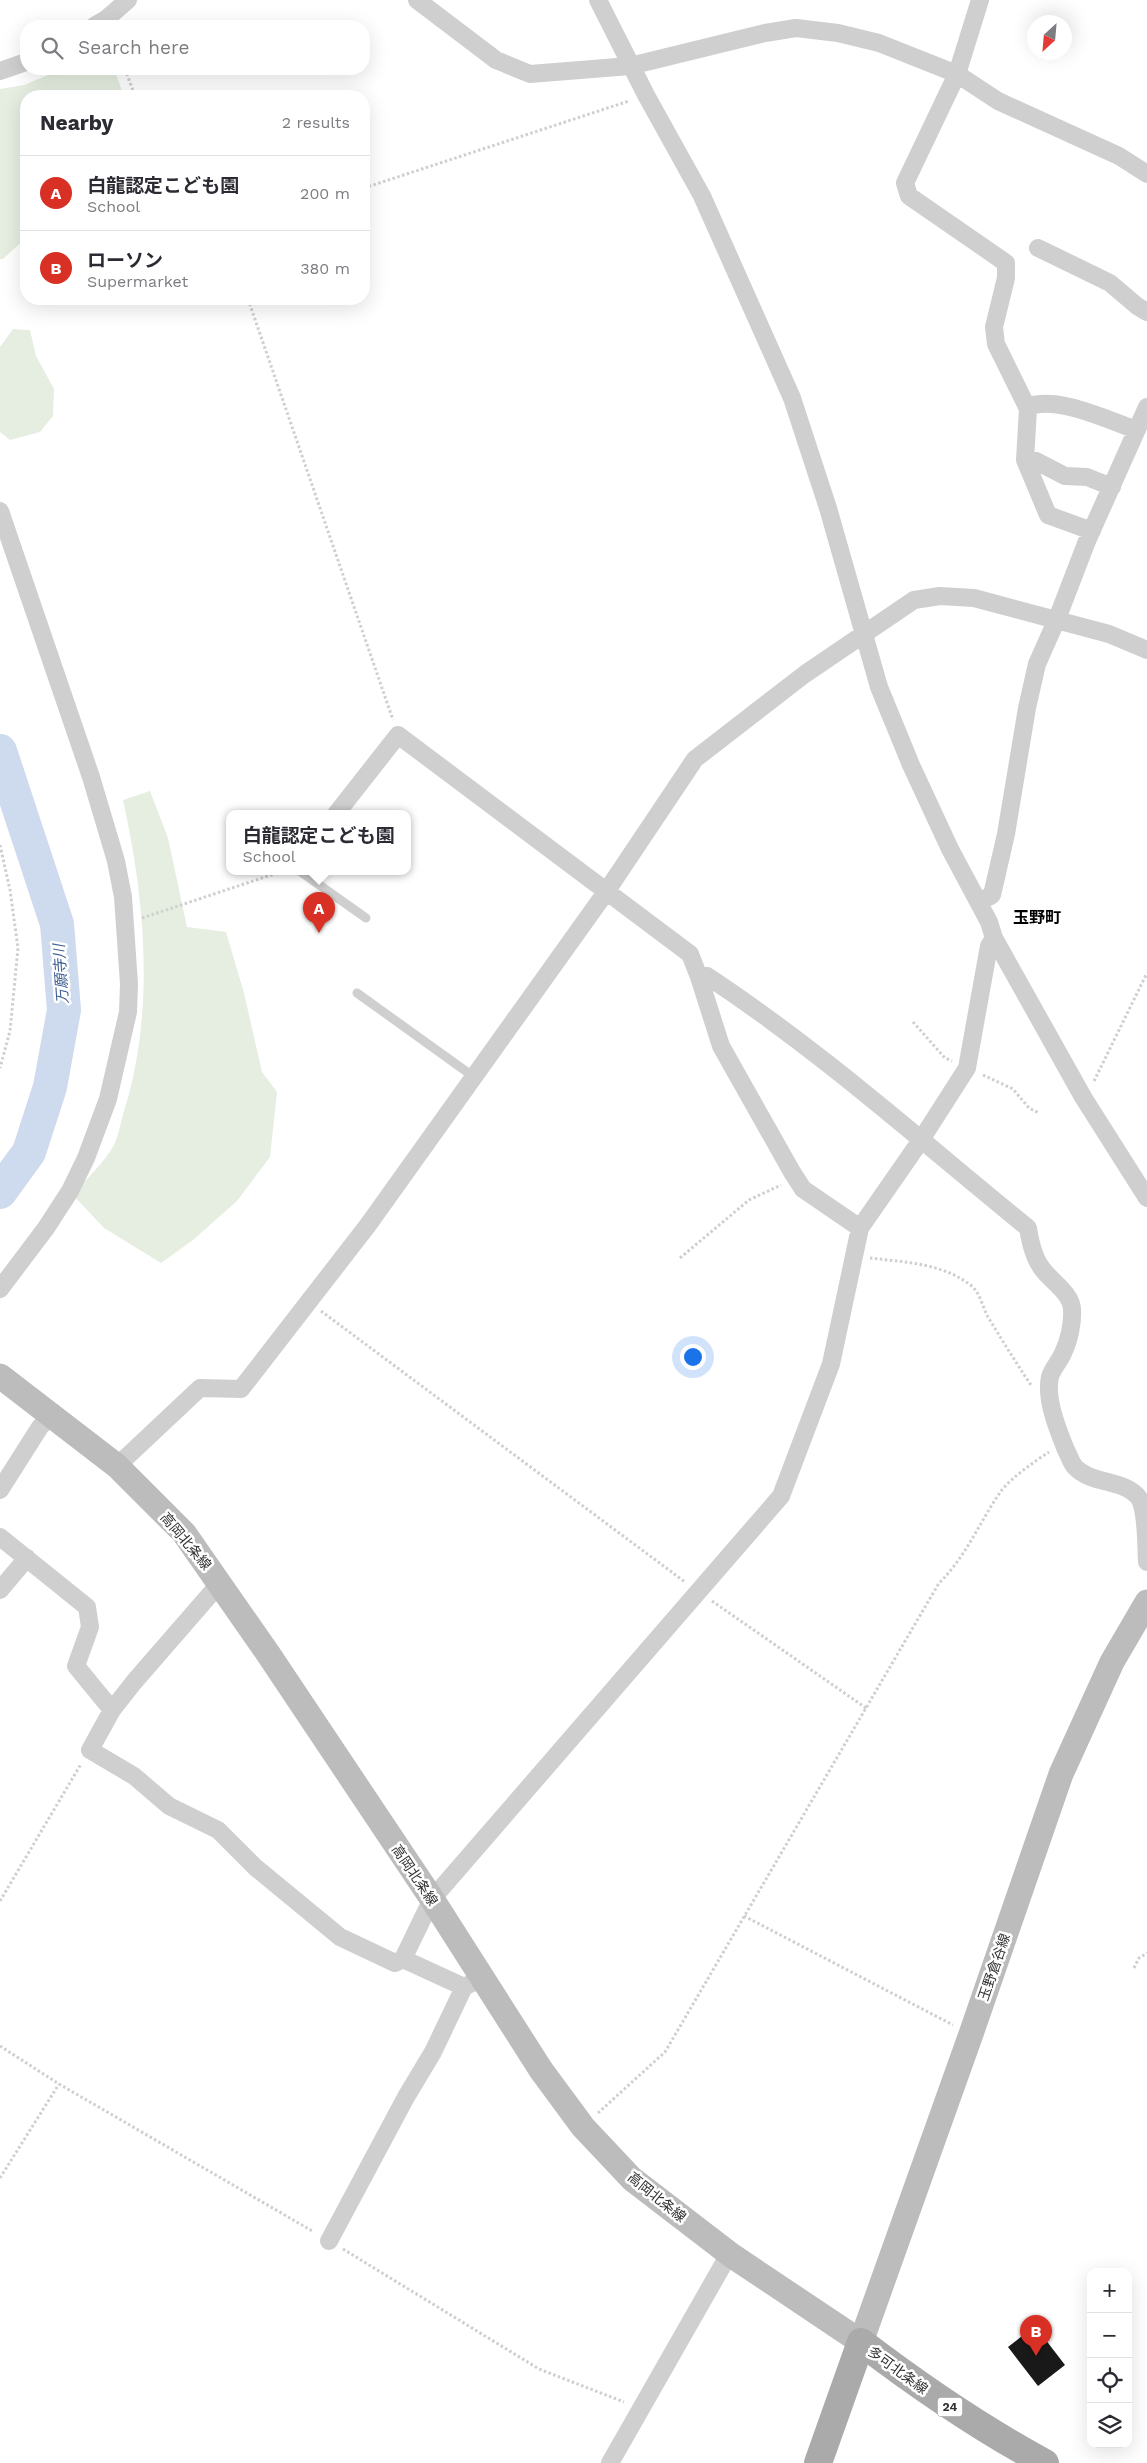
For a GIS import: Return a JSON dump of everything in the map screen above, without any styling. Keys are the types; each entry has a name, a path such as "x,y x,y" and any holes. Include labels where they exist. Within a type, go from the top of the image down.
{"main road":[{"name":"高岡北条線","path":"0,1376 117,1466 184,1533 220,1583 432,1899 473,1982 583,2126 632,2179 731,2254 861,2342"},
{"name":"玉野倉谷線","path":"861,2342 971,2034 1060,1774 1112,1662 1147,1602"},
{"name":"多可北条線","path":"818,2463 861,2342 944,2403 994,2435 1045,2463"}],"street":[{"path":"104,20 128,0"},
{"path":"417,0 496,60 530,74 630,66 765,33 796,28 838,33 879,43 957,74 998,101 1119,156 1147,174"},
{"path":"598,0 630,66 702,196 792,398 828,508 879,687 911,765 950,849 979,902 994,938 1083,1097 1147,1198"},
{"path":"980,0 957,74 905,183 909,196 1006,263 1006,278 994,327 996,344 1027,406 1025,460 1048,515 1092,531"},
{"path":"0,71 20,64"},
{"path":"1038,248 1110,283 1136,306 1147,312"},
{"path":"1027,406 1036,403 1065,406 1137,430"},
{"path":"979,902 992,895 1006,834 1037,664 1092,531 1147,407"},
{"path":"1025,460 1036,461 1065,476 1087,477 1112,486"},
{"path":"0,511 91,777 116,861 123,897 129,984 128,1012 108,1100 86,1158 70,1191 46,1228 0,1289"},
{"path":"117,1466 200,1388 241,1390 368,1225 606,892 695,759 805,674 864,636 914,600 940,596 974,598 1109,634 1147,650"},
{"path":"339,810 398,735 690,954 700,977 721,1046 796,1178 803,1189 860,1228"},
{"path":"220,1583 112,1710 90,1750 134,1776 169,1806 218,1830 255,1867 340,1937 395,1963 403,1959 432,1899 781,1496 831,1364 860,1228 922,1139 967,1068 989,946 994,938"},
{"path":"700,977 707,976 765,1015 922,1139 1028,1228 1030,1240 1041,1267 1066,1296 1072,1306 1072,1321 1064,1352 1050,1376 1052,1409 1064,1443 1074,1467 1091,1477 1131,1490 1140,1499 1143,1511 1147,1562"},
{"path":"0,1490 40,1427 52,1415"},
{"path":"0,1536 87,1607 90,1627 76,1666 112,1710"},
{"path":"0,1590 27,1558"},
{"path":"329,2241 406,2096 473,1982 403,1959"},
{"path":"610,2463 724,2263 731,2254"}],"lane":[{"path":"305,875 366,918"},
{"path":"357,993 474,1077"}],"path":[{"path":"127,75 133,90"},
{"path":"370,186 646,95"},
{"path":"250,305 398,735"},
{"path":"0,845 10,890 18,948 10,1031 0,1068"},
{"path":"125,924 271,875"},
{"path":"1083,1097 1089,1092 1147,974"},
{"path":"680,1258 749,1200 796,1178"},
{"path":"854,1256 941,1269 970,1284 977,1292 983,1308 1000,1338 1048,1408 1052,1409"},
{"path":"309,1301 698,1591 866,1708"},
{"path":"583,2126 665,2052 939,1583 947,1575 964,1550 1002,1490 1047,1453 1064,1443"},
{"path":"0,1901 90,1750"},
{"path":"744,1916 971,2034"},
{"path":"1134,1968 1139,1958 1147,1953"},
{"path":"0,2178 58,2084"}],"shaded area":[{"path":"48,75 116,75 122,90 20,90 20,243 3,259 0,259 0,89 24,85"},
{"path":"13,329 30,330 36,356 54,389 53,416 40,432 10,440 0,432 0,347"},
{"path":"150,791 168,838 187,927 226,932 244,993 262,1072 277,1092 270,1157 237,1201 193,1240 161,1263 104,1228 73,1195 100,1165 114,1145 134,1070 140,1032 144,954 137,876 123,800"}],"building":[{"path":"1035,2326 1065,2365 1038,2386 1008,2347"}],"waterway":[{"name":"万願寺川","path":"0,751 57,924 64,1010 50,1087 29,1152 0,1192"}],"place":[{"name":"白龍認定こども園","path":"319,933"},
{"name":"ローソン","path":"1036,2356"}],"district":[{"name":"玉野町","path":"1037,917"}]}
